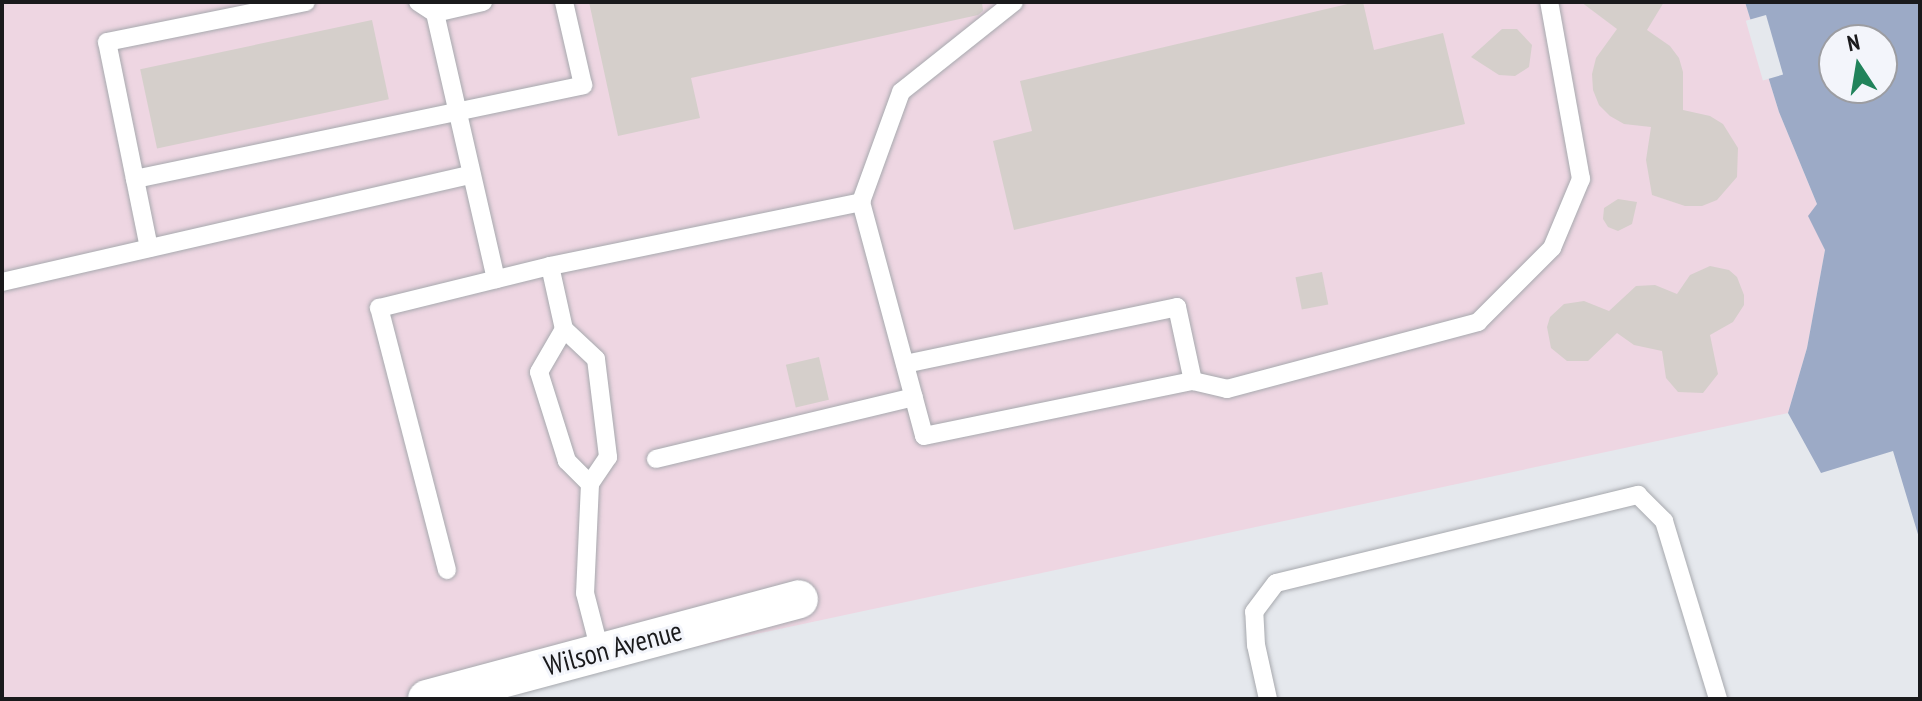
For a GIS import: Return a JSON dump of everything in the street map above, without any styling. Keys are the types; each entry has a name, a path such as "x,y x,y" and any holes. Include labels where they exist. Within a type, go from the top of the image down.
{"street":[{"name":"Wilson Avenue","path":"427,699 799,599"}],"lane":[{"path":"149,248 107,42 306,2"},
{"path":"418,2 435,13 496,279"},
{"path":"435,13 483,2"},
{"path":"135,179 583,85 564,2"},
{"path":"1014,2 901,92 861,202 924,436 1193,381 1227,389 1478,322 1552,248 1581,179 1549,2"},
{"path":"2,282 471,175"},
{"path":"447,570 379,308 550,266 861,202"},
{"path":"550,266 564,329 596,359 608,457 590,484 585,593 600,651"},
{"path":"905,364 1177,307 1193,381"},
{"path":"564,329 539,372 567,461 590,484"},
{"path":"656,459 914,397"},
{"path":"1268,699 1256,645 1254,612 1276,583 1638,495 1664,521 1718,699"}],"shaded area":[{"path":"2,2 1745,2 1779,112 1817,204 1809,216 1825,250 1807,348 1788,413 453,699 2,699"}],"water":[{"path":"1745,2 1920,2 1920,541 1893,451 1821,473 1788,413 1807,348 1825,250 1808,216 1817,204 1779,112"}],"pier":[{"path":"1766,15 1783,75 1763,80 1746,21"}],"building":[{"path":"589,2 982,2 983,11 978,15 691,78 700,118 618,136"},
{"path":"1363,2 1374,50 1443,33 1465,124 1014,230 993,141 1032,131 1020,81"},
{"path":"1581,2 1664,2 1647,30 1670,46 1679,58 1683,72 1683,110 1710,116 1723,124 1738,148 1737,177 1717,200 1702,206 1685,206 1652,195 1646,160 1651,127 1624,124 1610,116 1599,105 1593,90 1592,74 1596,58 1617,29"},
{"path":"372,20 389,99 157,149 140,69"},
{"path":"1502,29 1517,29 1532,45 1529,67 1515,76 1499,75 1471,57"},
{"path":"1618,199 1637,202 1632,224 1618,231 1608,227 1603,219 1604,208"},
{"path":"1710,266 1729,270 1737,277 1744,295 1744,305 1733,322 1710,335 1718,374 1703,393 1678,392 1666,378 1662,351 1634,345 1617,333 1588,361 1567,361 1551,348 1547,327 1550,317 1564,304 1584,301 1609,311 1636,286 1655,285 1677,294 1690,275"},
{"path":"1322,272 1328,304 1302,310 1295,277"},
{"path":"819,357 829,400 796,408 786,365"}]}
